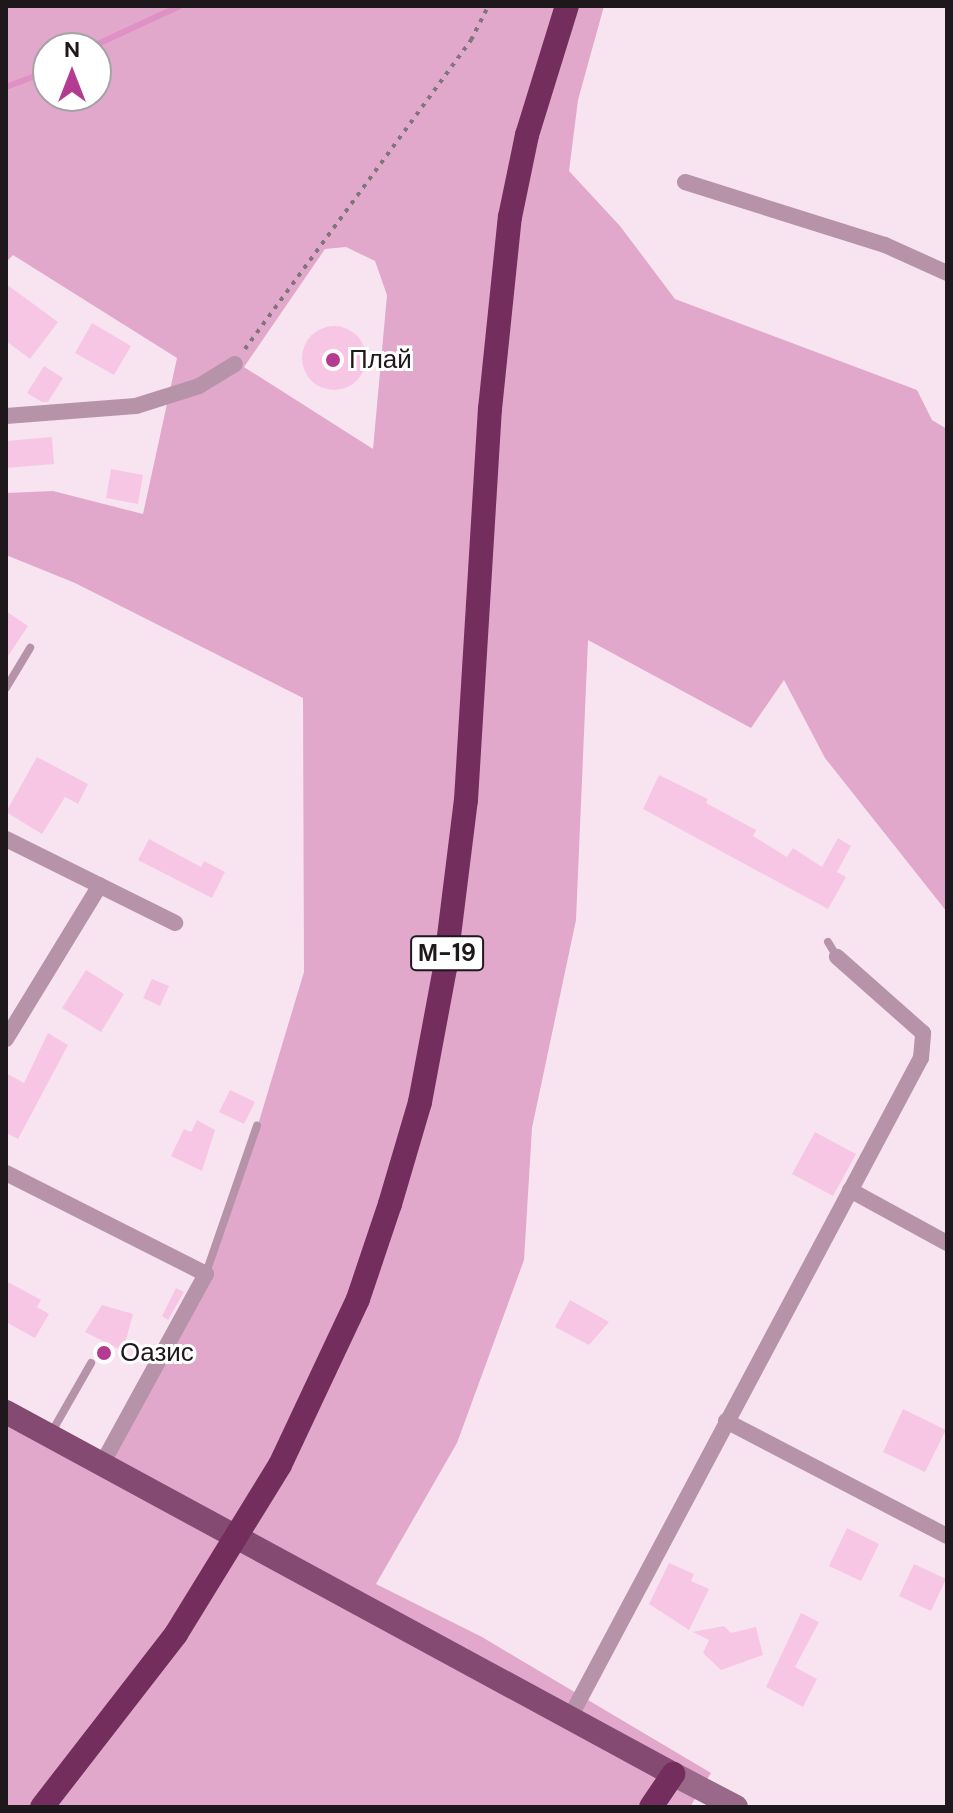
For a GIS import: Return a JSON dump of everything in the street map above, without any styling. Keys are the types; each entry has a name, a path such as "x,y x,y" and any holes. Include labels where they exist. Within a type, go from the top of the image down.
{"highway":[{"name":"М-19","path":"42,1807 176,1634 280,1465 358,1299 420,1102 445,968 466,800 491,395 508,232 527,135 567,6"},
{"path":"651,1807 673,1774"}],"main road":[{"path":"6,1412 568,1721 736,1807"}],"street":[{"path":"685,182 885,245 947,273"},
{"path":"6,416 136,406 199,386 235,364"},
{"path":"6,839 175,923"},
{"path":"6,1039 100,885"},
{"path":"568,1721 921,1058 923,1033 837,957"},
{"path":"6,1173 206,1274 102,1464"},
{"path":"850,1190 947,1243"},
{"path":"726,1421 947,1536"}],"lane":[{"path":"6,688 30,648"},
{"path":"828,942 837,957"},
{"path":"206,1274 257,1126"},
{"path":"50,1435 91,1363"}],"path":[{"path":"235,364 471,40 488,6"}],"shaded area":[{"path":"6,6 604,6 578,100 569,171 620,226 675,299 917,390 932,420 947,429 947,912 825,758 784,680 751,728 588,640 576,920 532,1128 524,1260 457,1443 376,1584 482,1637 711,1773 690,1807 6,1807 6,1407 109,1459 192,1301 254,1138 304,972 303,698 75,583 6,555 6,493 53,491 143,514 177,358 13,255 6,262","holes":["346,247 375,261 387,295 373,449 244,367 325,249"]}],"building":[{"path":"6,284 58,322 30,359 6,341"},
{"path":"92,323 131,346 114,375 75,353"},
{"path":"334,326 352,332 360,340 366,358 360,376 352,384 334,390 316,384 308,376 302,358 308,340 316,332"},
{"path":"44,366 63,378 48,402 27,393"},
{"path":"52,437 54,464 6,468 6,441"},
{"path":"111,469 143,475 138,504 106,498"},
{"path":"6,611 28,626 6,659"},
{"path":"37,757 88,784 78,804 65,797 42,834 6,812"},
{"path":"659,775 708,799 706,803 756,830 753,836 787,857 793,848 822,867 838,838 851,846 837,872 846,877 828,909 643,809"},
{"path":"149,839 201,867 204,861 225,872 212,898 138,860"},
{"path":"86,970 124,994 101,1032 62,1008"},
{"path":"152,979 169,986 160,1006 143,998"},
{"path":"48,1033 68,1045 18,1139 6,1133 6,1073 24,1083"},
{"path":"230,1090 255,1102 244,1124 219,1112"},
{"path":"197,1120 215,1130 202,1171 171,1156 184,1129 191,1132"},
{"path":"815,1132 856,1154 833,1196 792,1174"},
{"path":"6,1281 41,1300 37,1307 49,1314 35,1338 6,1322"},
{"path":"176,1288 184,1292 168,1320 162,1316"},
{"path":"570,1300 609,1322 589,1345 555,1327"},
{"path":"102,1305 133,1314 123,1351 85,1332"},
{"path":"903,1409 946,1430 925,1472 883,1452"},
{"path":"847,1528 879,1544 861,1581 829,1566"},
{"path":"669,1563 694,1574 691,1581 709,1589 689,1630 649,1604"},
{"path":"914,1564 946,1579 931,1611 899,1596"},
{"path":"801,1613 819,1622 795,1667 817,1679 803,1707 766,1687"},
{"path":"724,1626 731,1633 756,1627 763,1655 721,1670 703,1653 709,1640 693,1632"}],"waterway":[{"path":"112,37 180,6"},
{"path":"6,87 32,77"}],"place":[{"name":"Плай","path":"333,360"},
{"name":"Оазис","path":"104,1353"}]}
